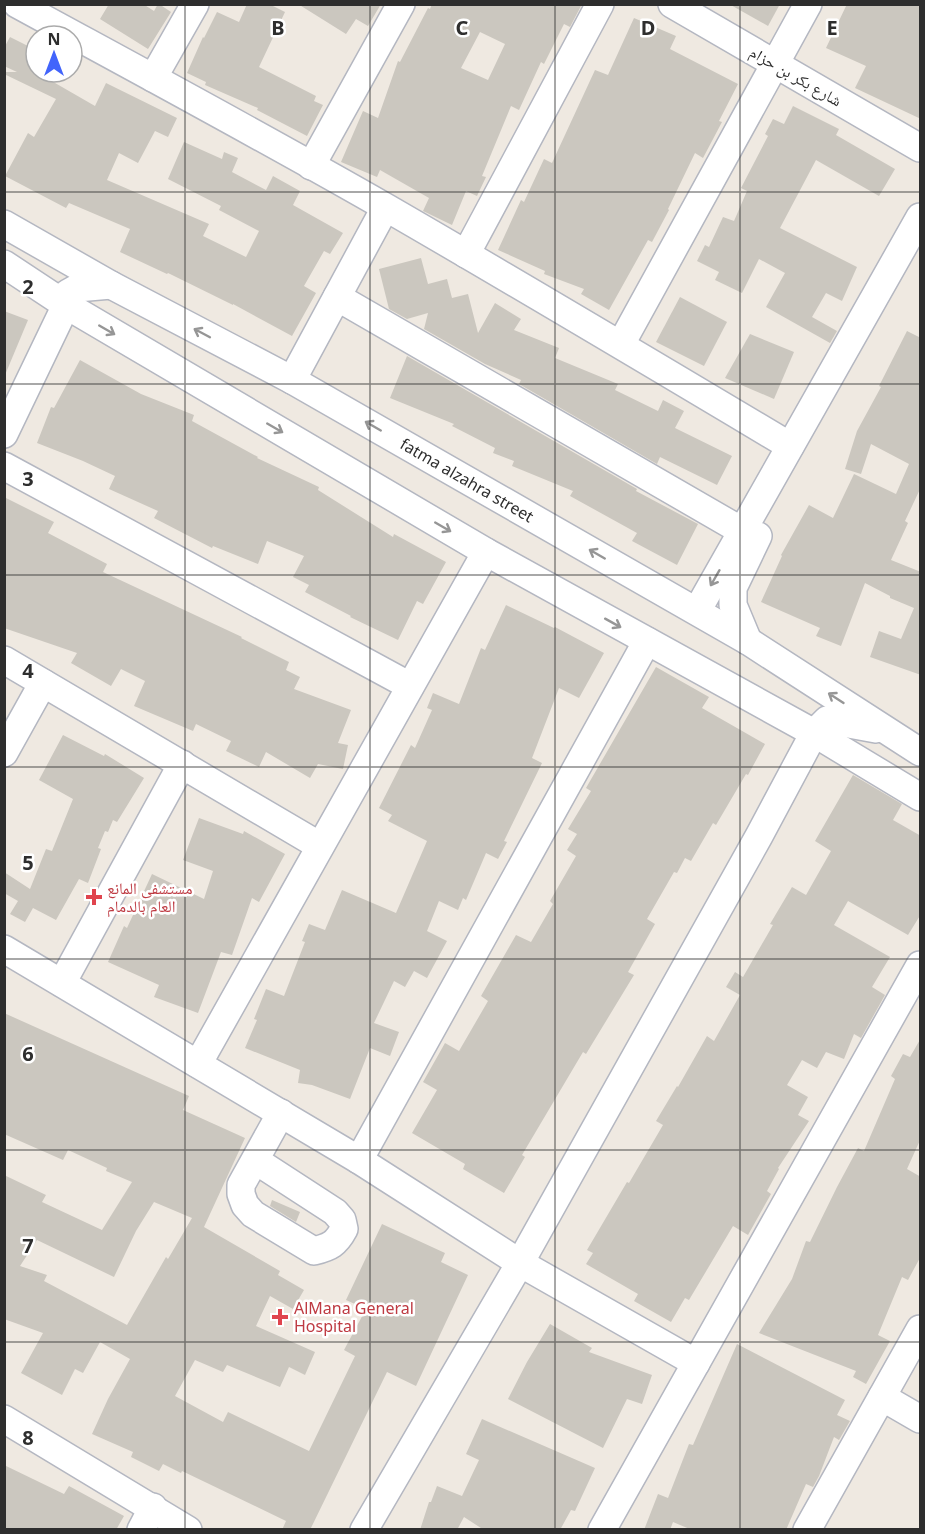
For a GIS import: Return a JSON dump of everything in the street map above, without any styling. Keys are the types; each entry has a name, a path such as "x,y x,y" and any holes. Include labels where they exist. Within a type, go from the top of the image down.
{"street":[{"path":"17,4 385,207 621,344 790,446"},
{"path":"153,78 195,4"},
{"path":"311,166 401,4"},
{"path":"466,254 600,4"},
{"name":"شارع بكر بن حزام","path":"672,4 921,148"},
{"path":"621,344 808,4"},
{"path":"292,380 385,207"},
{"path":"697,611 921,217"},
{"name":"fatma alzahra street","path":"4,224 111,285 292,380 748,640 921,752"},
{"path":"748,640 733,605 733,588 752,545 921,251"},
{"path":"4,264 66,305 486,552 814,733 921,797"},
{"path":"4,434 66,305 68,293 77,288 111,285"},
{"path":"337,297 742,531"},
{"path":"4,466 410,686"},
{"path":"198,1064 486,552"},
{"path":"359,1160 647,641"},
{"path":"4,660 320,846"},
{"path":"4,753 43,683"},
{"path":"364,1530 520,1263 753,847 814,733 827,720 888,732"},
{"path":"62,983 182,764"},
{"path":"4,949 359,1160 520,1263 696,1363"},
{"path":"602,1530 696,1363 914,995 921,965"},
{"path":"255,1160 281,1113"},
{"path":"807,1530 921,1329"},
{"path":"882,1397 921,1419"},
{"path":"4,1419 147,1519 188,1530"}],"building":[{"path":"109,4 143,4 154,11 159,4 171,12 148,49 100,19"},
{"path":"247,4 269,4 285,12 259,67 316,96 314,101 323,105 307,136 257,110 258,108 205,85 206,82 187,73 217,12 239,22"},
{"path":"298,4 381,4 368,26 356,19 346,34"},
{"path":"432,4 582,4 570,27 564,24 544,64 541,62 519,110 511,106 482,176 486,177 477,196 466,191 452,225 423,211 429,198 380,170 377,177 341,162 363,111 378,118 398,61 400,62 428,8 430,9","holes":["480,32 505,44 488,80 461,68"]},
{"path":"729,4 780,4 768,26"},
{"path":"847,4 921,4 921,119 855,88 866,66 826,48"},
{"path":"634,18 676,36 670,49 738,84 703,158 695,153 652,242 648,240 609,310 581,294 584,289 544,274 545,271 498,250 521,200 524,202 544,159 552,163 595,70 608,75"},
{"path":"10,37 24,44 24,84 4,74 4,72 17,72 4,66 4,48"},
{"path":"106,83 177,118 168,137 155,131 138,163 119,153 107,180 209,224 203,236 246,257 259,231 219,210 221,206 168,179 184,142 222,159 224,152 238,158 232,172 266,190 273,176 300,191 293,205 343,233 330,254 324,251 304,286 316,293 292,336 233,304 120,252 130,229 69,203 66,208 5,176 28,133 34,137 56,99 25,84 57,84 95,106"},
{"path":"793,106 839,129 836,135 895,169 879,196 816,160 780,228 857,267 842,301 826,293 812,317 837,331 830,343 766,307 785,273 759,259 742,293 715,280 719,272 697,261 705,245 709,247 723,217 734,221 747,191 741,188 768,136 765,134 773,119 784,124"},
{"path":"421,258 428,284 447,279 452,298 468,294 478,333 495,303 521,319 514,330 559,348 555,358 618,384 615,390 658,411 663,400 684,411 675,428 732,456 717,485 660,457 657,464 519,384 521,380 485,364 424,329 428,313 407,319 389,309 379,269"},
{"path":"680,297 727,322 704,366 656,342"},
{"path":"4,311 28,320 5,375 4,375"},
{"path":"907,331 921,338 921,487 905,521 908,523 891,560 921,572 921,675 870,657 879,631 901,639 914,608 890,598 865,583 841,646 816,636 820,628 761,602 781,555 809,505 833,518 854,474 896,494 909,464 871,444 861,474 845,469 857,431"},
{"path":"750,334 794,352 774,399 725,378"},
{"path":"407,356 637,489 636,491 698,524 677,565 632,541 637,533 570,496 573,491 512,466 514,461 493,453 495,448 452,426 454,424 390,398"},
{"path":"80,360 141,394 194,415 192,421 257,458 319,487 318,490 393,537 394,534 446,562 423,604 417,601 398,640 305,592 309,585 293,577 304,556 267,541 258,564 213,546 212,548 154,518 158,511 109,489 115,476 37,443 51,407 54,408"},
{"path":"4,497 54,522 48,533 107,564 103,572 242,637 289,662 286,670 300,677 294,689 351,710 338,743 348,745 343,769 318,764 310,778 266,752 259,767 226,751 231,741 196,724 193,731 134,706 145,681 121,669 111,686 71,663 77,653 4,628"},
{"path":"506,605 604,653 579,698 559,688 532,758 542,763 504,841 507,842 498,859 486,853 466,900 463,898 458,910 439,901 427,931 447,941 427,978 414,971 405,987 394,981 374,1023 399,1032 390,1056 370,1048 350,1099 312,1085 298,1083 300,1070 245,1048 257,1020 254,1019 266,989 284,996 305,942 302,941 309,924 325,930 342,890 396,913 427,841 388,821 392,815 379,808 411,745 415,748 432,710 427,708 433,693 459,704 481,648 485,650"},
{"path":"656,667 709,697 702,708 765,744 748,775 746,774 716,825 713,823 691,861 685,858 677,873 674,872 647,919 655,924 628,972 634,975 586,1054 583,1052 522,1155 525,1157 504,1193 463,1169 465,1164 412,1133 437,1090 423,1082 445,1043 459,1051 488,1001 481,996 516,935 531,942 553,904 550,901 576,856 567,850 577,834 568,829 591,791 586,788"},
{"path":"63,735 104,756 105,754 144,778 117,822 113,820 108,832 105,831 88,883 79,879 56,920 33,908 25,922 10,914 18,901 4,893 4,872 30,889 46,849 52,851 73,799 39,780"},
{"path":"853,775 902,804 893,820 921,836 921,914 908,935 848,901 834,925 890,957 872,987 885,995 861,1038 854,1034 844,1059 826,1052 817,1068 802,1060 787,1085 808,1097 798,1115 809,1121 778,1168 767,1191 771,1194 748,1235 733,1226 689,1300 685,1298 671,1322 634,1301 638,1294 586,1264 593,1253 587,1250 663,1125 656,1121 707,1036 714,1041 740,995 726,987 735,972 743,977 792,887 806,895 831,851 815,841"},
{"path":"199,818 243,834 244,831 285,854 259,902 252,898 232,955 221,952 198,1013 154,997 159,985 108,962 152,874 204,899 213,871 183,860"},
{"path":"4,1013 189,1096 183,1110 245,1138 204,1227 280,1271 278,1275 304,1290 293,1309 270,1296 256,1326 315,1352 305,1375 289,1367 280,1387 227,1365 223,1372 195,1360 175,1396 223,1422 228,1412 309,1451 355,1356 344,1350 366,1309 346,1300 382,1224 445,1253 441,1262 468,1275 416,1386 387,1372 310,1530 282,1530 286,1521 182,1471 181,1473 163,1464 159,1471 131,1457 133,1452 92,1434 130,1359 100,1342 83,1373 75,1369 62,1395 21,1373 43,1333 4,1319 4,1175 46,1195 42,1202 102,1230 132,1182 68,1150 63,1160 4,1134","holes":["154,1202 192,1218 168,1259 166,1257 127,1325 44,1281 47,1275 20,1266 37,1240 114,1277 136,1231"]},
{"path":"921,1038 921,1138 907,1169 921,1177 921,1256 908,1280 902,1277 878,1335 890,1341 866,1384 853,1377 856,1371 759,1333 792,1279 806,1241 810,1242 858,1148 864,1151 895,1079 891,1076 903,1054 910,1057"},
{"path":"272,1200 300,1212 296,1222 270,1206"},
{"path":"550,1324 592,1348 589,1352 652,1375 642,1404 627,1399 603,1448 508,1399"},
{"path":"737,1344 845,1400 837,1415 850,1421 839,1440 834,1437 813,1487 806,1484 786,1530 692,1530 673,1522 670,1530 644,1530 658,1494 668,1498 689,1444 693,1445"},
{"path":"482,1419 595,1468 575,1511 571,1510 560,1530 484,1530 464,1517 457,1530 420,1530 437,1486 462,1496 479,1460 466,1454"},
{"path":"4,1465 64,1494 69,1486 124,1516 116,1530 4,1530"}],"place":[{"name":"مستشفى المانع العام بالدمام","path":"94,897"},
{"name":"AlMana General Hospital","path":"280,1317"}]}
